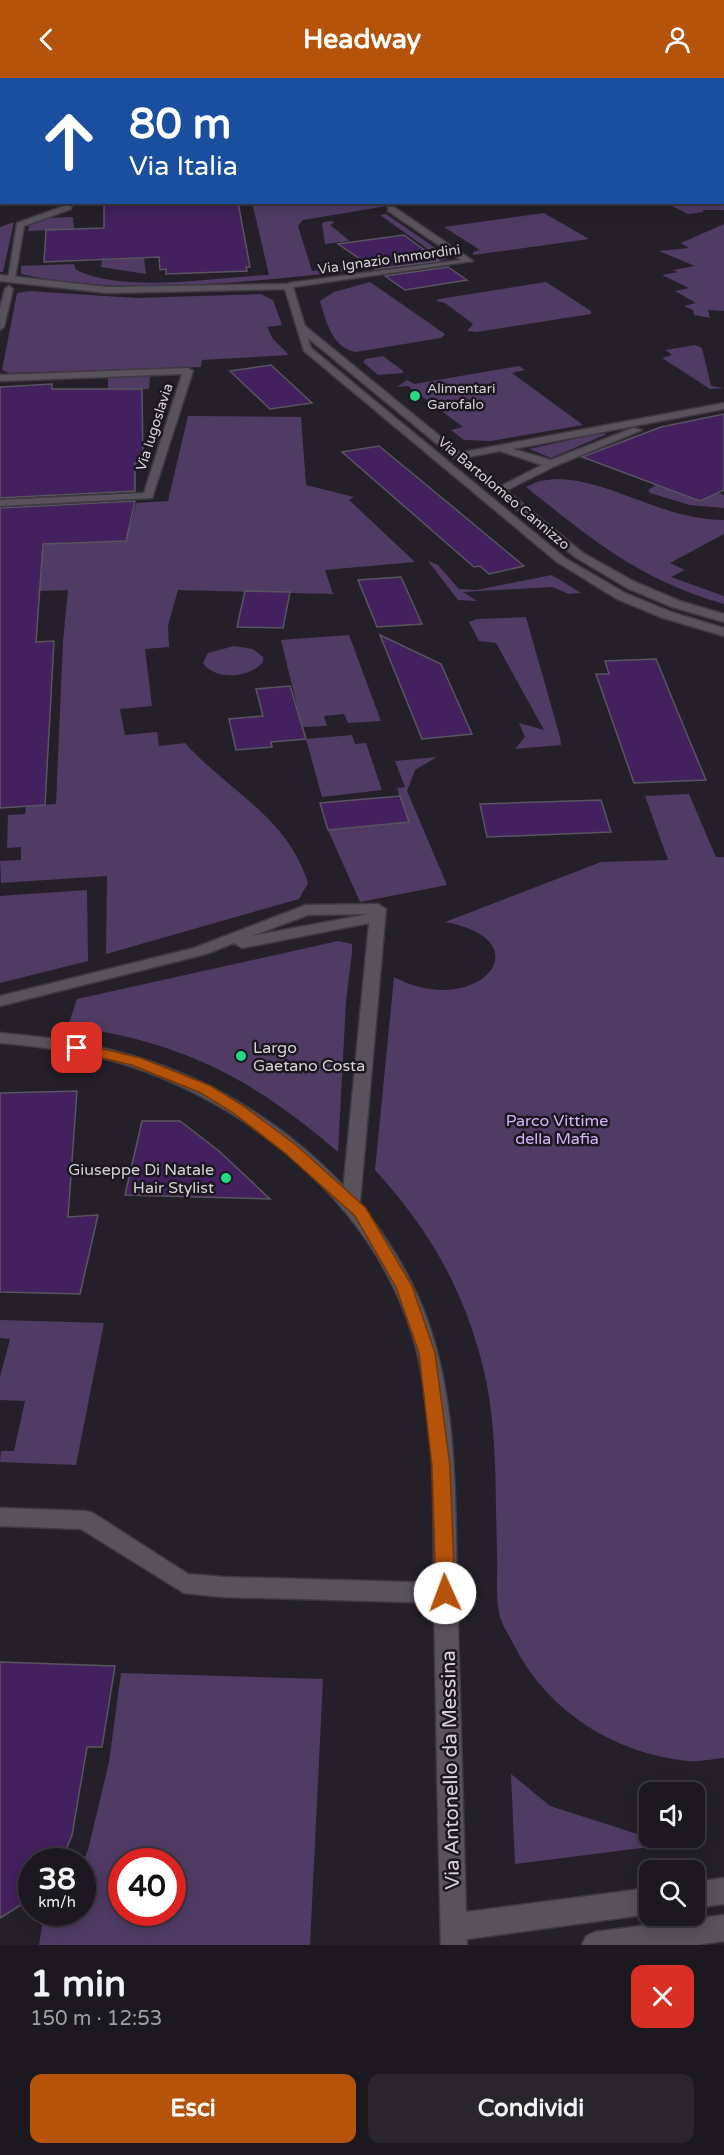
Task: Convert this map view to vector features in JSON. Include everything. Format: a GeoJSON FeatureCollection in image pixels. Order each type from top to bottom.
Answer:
{"type":"FeatureCollection","features":[{"type":"Feature","properties":{"kind":"street"},"geometry":{"type":"LineString","coordinates":[[68,204],[68,207],[20,225],[5,279],[107,290],[219,288]]}},
{"type":"Feature","properties":{"kind":"street","name":"Via Ignazio Immordini"},"geometry":{"type":"LineString","coordinates":[[219,288],[289,286],[469,261],[391,209]]}},
{"type":"Feature","properties":{"kind":"street"},"geometry":{"type":"LineString","coordinates":[[9,288],[25,285],[25,280]]}},
{"type":"Feature","properties":{"kind":"street","name":"Via Bartolomeo Cannizzo"},"geometry":{"type":"LineString","coordinates":[[289,286],[307,349],[561,560],[621,596],[667,615],[724,632]]}},
{"type":"Feature","properties":{"kind":"street"},"geometry":{"type":"LineString","coordinates":[[9,288],[107,294],[219,288]]}},
{"type":"Feature","properties":{"kind":"street"},"geometry":{"type":"LineString","coordinates":[[0,327],[9,288]]}},
{"type":"Feature","properties":{"kind":"street","name":"Via Bartolomeo Cannizzo"},"geometry":{"type":"LineString","coordinates":[[302,327],[579,555],[614,576],[676,604],[724,618]]}},
{"type":"Feature","properties":{"kind":"street","name":"Via Iugoslavia"},"geometry":{"type":"LineString","coordinates":[[0,378],[188,371],[148,496],[0,503]]}},
{"type":"Feature","properties":{"kind":"street"},"geometry":{"type":"LineString","coordinates":[[458,456],[724,406]]}},
{"type":"Feature","properties":{"kind":"street"},"geometry":{"type":"LineString","coordinates":[[501,490],[551,464],[664,417]]}},
{"type":"Feature","properties":{"kind":"street"},"geometry":{"type":"LineString","coordinates":[[501,448],[551,464]]}},
{"type":"Feature","properties":{"kind":"street"},"geometry":{"type":"LineString","coordinates":[[0,1000],[200,951],[306,910],[378,909],[351,1202]]}},
{"type":"Feature","properties":{"kind":"street","name":"Via Antonello da Messina"},"geometry":{"type":"LineString","coordinates":[[0,1038],[99,1051],[145,1064],[206,1090],[237,1108],[291,1149],[351,1202],[384,1249],[404,1286],[427,1353],[441,1466],[454,1936]]}},
{"type":"Feature","properties":{"kind":"street"},"geometry":{"type":"LineString","coordinates":[[0,1517],[85,1520],[184,1583],[223,1587],[445,1593]]}},
{"type":"Feature","properties":{"kind":"street"},"geometry":{"type":"LineString","coordinates":[[705,1894],[724,1891]]}},
{"type":"Feature","properties":{"kind":"street"},"geometry":{"type":"LineString","coordinates":[[454,1936],[639,1903]]}},
{"type":"Feature","properties":{"kind":"street"},"geometry":{"type":"LineString","coordinates":[[595,1945],[724,1928]]}},
{"type":"Feature","properties":{"kind":"green space"},"geometry":{"type":"Polygon","coordinates":[[[252,204],[399,204],[303,220],[298,226],[312,271],[386,263],[432,252],[380,215],[349,219],[386,214],[450,258],[401,267],[228,283],[143,286],[60,281],[21,274],[21,266],[74,264],[76,270],[96,277],[145,283],[269,275],[252,204]]]}},
{"type":"Feature","properties":{"kind":"green space"},"geometry":{"type":"Polygon","coordinates":[[[668,204],[724,204],[724,210],[702,210],[704,212],[688,214],[668,204]]]}},
{"type":"Feature","properties":{"kind":"green space"},"geometry":{"type":"Polygon","coordinates":[[[544,213],[589,239],[473,255],[473,252],[480,250],[444,227],[544,213]]]}},
{"type":"Feature","properties":{"kind":"green space"},"geometry":{"type":"Polygon","coordinates":[[[73,217],[74,229],[28,231],[30,223],[46,218],[73,217]]]}},
{"type":"Feature","properties":{"kind":"green space"},"geometry":{"type":"Polygon","coordinates":[[[14,222],[3,272],[0,272],[0,227],[14,222]]]}},
{"type":"Feature","properties":{"kind":"green space"},"geometry":{"type":"Polygon","coordinates":[[[335,222],[330,225],[350,241],[325,244],[322,223],[335,222]]]}},
{"type":"Feature","properties":{"kind":"green space"},"geometry":{"type":"Polygon","coordinates":[[[724,224],[724,311],[708,310],[710,318],[694,315],[693,310],[684,306],[696,303],[675,291],[689,288],[662,275],[678,272],[673,270],[695,266],[659,251],[689,248],[681,243],[724,224]]]}},
{"type":"Feature","properties":{"kind":"green space"},"geometry":{"type":"Polygon","coordinates":[[[144,258],[146,274],[101,267],[102,260],[144,258]]]}},
{"type":"Feature","properties":{"kind":"green space"},"geometry":{"type":"Polygon","coordinates":[[[370,282],[445,334],[441,338],[356,352],[341,345],[331,332],[320,301],[334,292],[370,282]]]}},
{"type":"Feature","properties":{"kind":"green space"},"geometry":{"type":"Polygon","coordinates":[[[546,282],[591,311],[591,314],[477,332],[467,331],[473,324],[445,303],[436,301],[439,299],[546,282]]]}},
{"type":"Feature","properties":{"kind":"green space"},"geometry":{"type":"Polygon","coordinates":[[[29,291],[136,298],[261,294],[273,300],[282,325],[267,327],[273,339],[289,355],[202,360],[201,367],[9,373],[2,370],[17,293],[29,291]]]}},
{"type":"Feature","properties":{"kind":"green space"},"geometry":{"type":"Polygon","coordinates":[[[695,345],[702,348],[711,386],[724,388],[710,389],[662,358],[672,355],[666,350],[695,345]]]}},
{"type":"Feature","properties":{"kind":"green space"},"geometry":{"type":"Polygon","coordinates":[[[383,356],[404,373],[378,375],[363,362],[366,359],[383,356]]]}},
{"type":"Feature","properties":{"kind":"green space"},"geometry":{"type":"Polygon","coordinates":[[[519,366],[525,370],[512,373],[583,425],[491,441],[464,440],[451,430],[463,427],[408,386],[397,387],[407,380],[414,384],[519,366]]]}},
{"type":"Feature","properties":{"kind":"green space"},"geometry":{"type":"Polygon","coordinates":[[[150,376],[149,389],[108,390],[108,378],[150,376]]]}},
{"type":"Feature","properties":{"kind":"green space"},"geometry":{"type":"Polygon","coordinates":[[[188,416],[301,417],[306,485],[354,497],[349,500],[415,562],[325,570],[333,594],[178,590],[168,625],[169,647],[145,649],[152,706],[120,709],[125,735],[157,732],[159,746],[185,743],[271,822],[286,840],[308,883],[299,899],[106,954],[107,876],[1,883],[0,861],[21,860],[21,847],[7,848],[8,815],[25,814],[26,806],[56,804],[63,641],[68,590],[39,591],[43,544],[126,541],[136,503],[168,501],[188,416]]]}},
{"type":"Feature","properties":{"kind":"green space"},"geometry":{"type":"Polygon","coordinates":[[[601,433],[607,434],[551,458],[529,449],[601,433]]]}},
{"type":"Feature","properties":{"kind":"green space"},"geometry":{"type":"Polygon","coordinates":[[[556,479],[598,486],[680,514],[724,520],[724,534],[670,563],[685,570],[671,577],[724,596],[724,604],[666,583],[641,570],[596,541],[526,487],[539,481],[556,479]]]}},
{"type":"Feature","properties":{"kind":"green space"},"geometry":{"type":"Polygon","coordinates":[[[656,485],[700,501],[718,493],[724,495],[724,508],[690,505],[650,493],[648,490],[656,485]]]}},
{"type":"Feature","properties":{"kind":"green space"},"geometry":{"type":"Polygon","coordinates":[[[428,561],[438,565],[459,589],[476,590],[552,575],[581,593],[569,594],[552,587],[463,592],[477,601],[458,600],[428,561]]]}},
{"type":"Feature","properties":{"kind":"green space"},"geometry":{"type":"Polygon","coordinates":[[[526,617],[561,745],[515,749],[525,737],[519,723],[544,730],[496,643],[479,641],[469,622],[477,619],[526,617]]]}},
{"type":"Feature","properties":{"kind":"green space"},"geometry":{"type":"Polygon","coordinates":[[[349,635],[381,721],[348,723],[344,714],[324,716],[327,726],[302,727],[281,640],[349,635]]]}},
{"type":"Feature","properties":{"kind":"green space"},"geometry":{"type":"Polygon","coordinates":[[[234,646],[253,649],[263,657],[263,662],[250,671],[233,675],[216,673],[203,663],[208,653],[234,646]]]}},
{"type":"Feature","properties":{"kind":"green space"},"geometry":{"type":"Polygon","coordinates":[[[352,735],[355,744],[366,743],[382,790],[322,797],[306,739],[352,735]]]}},
{"type":"Feature","properties":{"kind":"green space"},"geometry":{"type":"Polygon","coordinates":[[[437,757],[415,770],[407,791],[447,885],[360,902],[328,830],[408,822],[397,788],[405,787],[395,761],[437,757]]]}},
{"type":"Feature","properties":{"kind":"green space","name":"Parco Vittime della Mafia"},"geometry":{"type":"Polygon","coordinates":[[[689,794],[716,857],[724,857],[724,1758],[692,1761],[661,1757],[636,1750],[611,1739],[566,1711],[530,1672],[507,1633],[500,1617],[498,1602],[493,1433],[482,1363],[464,1309],[441,1259],[411,1214],[375,1170],[394,977],[424,988],[451,990],[473,984],[488,973],[495,959],[492,945],[475,932],[445,922],[601,862],[668,860],[645,796],[689,794]]]}},
{"type":"Feature","properties":{"kind":"green space"},"geometry":{"type":"Polygon","coordinates":[[[87,890],[88,961],[0,983],[0,896],[87,890]]]}},
{"type":"Feature","properties":{"kind":"green space"},"geometry":{"type":"Polygon","coordinates":[[[338,941],[352,944],[352,952],[346,1002],[338,1152],[275,1103],[213,1067],[181,1053],[146,1042],[68,1026],[77,999],[338,941]]]}},
{"type":"Feature","properties":{"kind":"green space"},"geometry":{"type":"Polygon","coordinates":[[[0,1320],[104,1323],[76,1465],[0,1462],[1,1451],[14,1451],[25,1401],[0,1400],[0,1377],[10,1339],[0,1338],[0,1320]]]}},
{"type":"Feature","properties":{"kind":"green space"},"geometry":{"type":"Polygon","coordinates":[[[121,1673],[323,1679],[310,1945],[39,1945],[42,1926],[96,1926],[96,1848],[88,1848],[109,1762],[121,1673]]]}},
{"type":"Feature","properties":{"kind":"green space"},"geometry":{"type":"Polygon","coordinates":[[[511,1774],[550,1806],[639,1834],[639,1848],[642,1848],[515,1864],[511,1774]]]}},
{"type":"Feature","properties":{"kind":"building"},"geometry":{"type":"Polygon","coordinates":[[[104,204],[238,204],[250,267],[246,267],[247,271],[166,274],[166,269],[160,270],[159,257],[44,262],[46,230],[104,228],[104,204]]]}},
{"type":"Feature","properties":{"kind":"building"},"geometry":{"type":"Polygon","coordinates":[[[404,235],[439,261],[375,269],[338,244],[404,235]]]}},
{"type":"Feature","properties":{"kind":"building"},"geometry":{"type":"Polygon","coordinates":[[[448,267],[467,280],[405,290],[385,276],[448,267]]]}},
{"type":"Feature","properties":{"kind":"building"},"geometry":{"type":"Polygon","coordinates":[[[271,365],[312,403],[270,409],[230,371],[271,365]]]}},
{"type":"Feature","properties":{"kind":"building"},"geometry":{"type":"Polygon","coordinates":[[[52,384],[52,389],[142,389],[143,463],[135,463],[135,491],[0,498],[0,387],[52,384]]]}},
{"type":"Feature","properties":{"kind":"building"},"geometry":{"type":"Polygon","coordinates":[[[724,414],[724,490],[700,501],[582,457],[661,427],[724,414]]]}},
{"type":"Feature","properties":{"kind":"building"},"geometry":{"type":"Polygon","coordinates":[[[379,446],[524,566],[489,574],[480,566],[474,567],[342,452],[379,446]]]}},
{"type":"Feature","properties":{"kind":"building"},"geometry":{"type":"Polygon","coordinates":[[[135,501],[126,541],[43,544],[36,642],[54,641],[45,805],[0,808],[0,508],[135,501]]]}},
{"type":"Feature","properties":{"kind":"building"},"geometry":{"type":"Polygon","coordinates":[[[401,577],[422,624],[377,627],[358,580],[401,577]]]}},
{"type":"Feature","properties":{"kind":"building"},"geometry":{"type":"Polygon","coordinates":[[[245,591],[290,592],[283,628],[237,627],[245,591]]]}},
{"type":"Feature","properties":{"kind":"building"},"geometry":{"type":"Polygon","coordinates":[[[380,635],[441,664],[472,734],[422,739],[380,635]]]}},
{"type":"Feature","properties":{"kind":"building"},"geometry":{"type":"Polygon","coordinates":[[[656,659],[706,780],[634,783],[596,674],[609,674],[605,661],[656,659]]]}},
{"type":"Feature","properties":{"kind":"building"},"geometry":{"type":"Polygon","coordinates":[[[290,686],[306,739],[271,742],[272,747],[236,750],[229,719],[263,716],[256,689],[290,686]]]}},
{"type":"Feature","properties":{"kind":"building"},"geometry":{"type":"Polygon","coordinates":[[[400,796],[409,822],[328,830],[320,803],[400,796]]]}},
{"type":"Feature","properties":{"kind":"building"},"geometry":{"type":"Polygon","coordinates":[[[601,800],[611,832],[487,837],[480,804],[601,800]]]}},
{"type":"Feature","properties":{"kind":"building"},"geometry":{"type":"Polygon","coordinates":[[[77,1091],[68,1217],[98,1215],[80,1294],[0,1292],[0,1093],[77,1091]]]}},
{"type":"Feature","properties":{"kind":"building"},"geometry":{"type":"Polygon","coordinates":[[[142,1121],[180,1121],[219,1151],[270,1199],[125,1195],[142,1121]]]}},
{"type":"Feature","properties":{"kind":"building"},"geometry":{"type":"Polygon","coordinates":[[[0,1662],[115,1666],[102,1747],[87,1747],[72,1835],[67,1848],[18,1848],[18,1907],[0,1918],[0,1662]]]}},
{"type":"Feature","properties":{"kind":"place","name":"Alimentari Garofalo"},"geometry":{"type":"Point","coordinates":[415,396]}},
{"type":"Feature","properties":{"kind":"place","name":"Largo Gaetano Costa"},"geometry":{"type":"Point","coordinates":[241,1056]}},
{"type":"Feature","properties":{"kind":"place","name":"Giuseppe Di Natale Hair Stylist"},"geometry":{"type":"Point","coordinates":[226,1178]}},
{"type":"Feature","properties":{"kind":"route"},"geometry":{"type":"LineString","coordinates":[[77,1048],[99,1051],[136,1061],[206,1090],[237,1108],[291,1149],[360,1212],[404,1286],[427,1353],[441,1466],[445,1593]]}}]}
